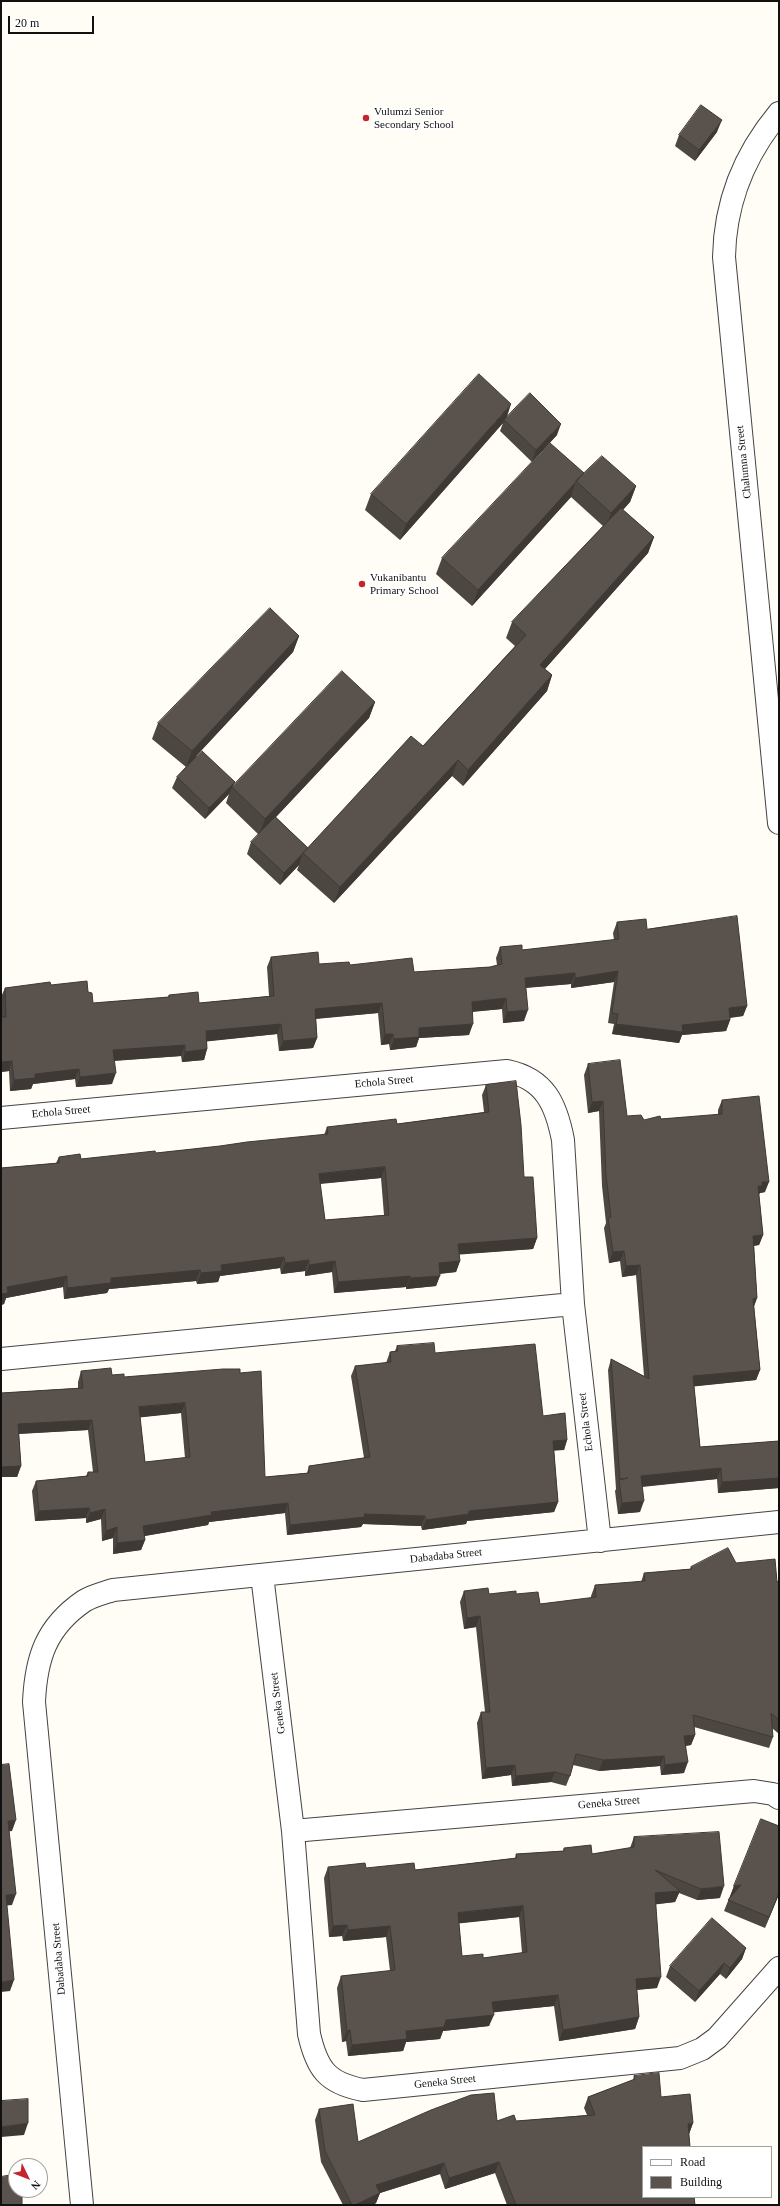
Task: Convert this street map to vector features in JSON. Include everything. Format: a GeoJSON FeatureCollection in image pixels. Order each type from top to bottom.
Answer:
{"type":"FeatureCollection","features":[{"type":"Feature","properties":{"kind":"street","name":"Chalumna Street"},"geometry":{"type":"LineString","coordinates":[[779,113],[765,130],[741,174],[725,229],[724,257],[779,823]]}},
{"type":"Feature","properties":{"kind":"street","name":"Echola Street"},"geometry":{"type":"LineString","coordinates":[[1,1118],[507,1071],[520,1074],[534,1081],[545,1092],[553,1105],[559,1121],[563,1140],[573,1304],[600,1540]]}},
{"type":"Feature","properties":{"kind":"street"},"geometry":{"type":"LineString","coordinates":[[1,1359],[573,1304]]}},
{"type":"Feature","properties":{"kind":"street","name":"Dabadaba Street"},"geometry":{"type":"LineString","coordinates":[[82,2205],[35,1712],[35,1689],[38,1670],[50,1633],[64,1618],[85,1600],[113,1590],[779,1522]]}},
{"type":"Feature","properties":{"kind":"street","name":"Geneka Street"},"geometry":{"type":"LineString","coordinates":[[262,1575],[293,1831],[308,2034],[313,2054],[320,2068],[332,2080],[344,2086],[363,2090],[680,2058],[702,2049],[717,2038],[779,1968]]}},
{"type":"Feature","properties":{"kind":"street","name":"Geneka Street"},"geometry":{"type":"LineString","coordinates":[[293,1831],[754,1791],[772,1794],[779,1798]]}},
{"type":"Feature","properties":{"kind":"building"},"geometry":{"type":"Polygon","coordinates":[[[701,105],[722,120],[699,150],[679,135],[701,105]]]}},
{"type":"Feature","properties":{"kind":"building"},"geometry":{"type":"Polygon","coordinates":[[[479,374],[511,404],[406,524],[371,494],[479,374]]]}},
{"type":"Feature","properties":{"kind":"building"},"geometry":{"type":"Polygon","coordinates":[[[530,393],[561,424],[536,450],[504,420],[530,393]]]}},
{"type":"Feature","properties":{"kind":"building"},"geometry":{"type":"Polygon","coordinates":[[[550,443],[584,473],[478,590],[442,558],[550,443]]]}},
{"type":"Feature","properties":{"kind":"building"},"geometry":{"type":"Polygon","coordinates":[[[602,456],[636,486],[611,513],[576,481],[602,456]]]}},
{"type":"Feature","properties":{"kind":"building"},"geometry":{"type":"Polygon","coordinates":[[[621,508],[654,537],[540,665],[552,675],[468,770],[458,760],[340,887],[303,853],[411,736],[423,746],[526,635],[512,622],[621,508]]]}},
{"type":"Feature","properties":{"kind":"building"},"geometry":{"type":"Polygon","coordinates":[[[270,608],[299,636],[192,751],[158,723],[270,608]]]}},
{"type":"Feature","properties":{"kind":"building"},"geometry":{"type":"Polygon","coordinates":[[[342,671],[375,702],[265,819],[232,787],[342,671]]]}},
{"type":"Feature","properties":{"kind":"building"},"geometry":{"type":"Polygon","coordinates":[[[202,751],[235,782],[209,808],[177,777],[202,751]]]}},
{"type":"Feature","properties":{"kind":"building"},"geometry":{"type":"Polygon","coordinates":[[[275,817],[308,848],[284,873],[251,842],[275,817]]]}},
{"type":"Feature","properties":{"kind":"building"},"geometry":{"type":"Polygon","coordinates":[[[737,916],[747,1006],[729,1008],[730,1020],[682,1025],[683,1032],[616,1024],[618,1014],[612,1013],[618,971],[575,978],[575,973],[525,978],[528,1010],[507,1012],[506,998],[472,1002],[473,1024],[419,1028],[419,1037],[394,1039],[393,1034],[385,1034],[382,1003],[315,1009],[317,1038],[283,1041],[281,1024],[206,1031],[207,1049],[185,1052],[185,1045],[113,1050],[116,1073],[80,1077],[79,1069],[35,1074],[35,1078],[14,1080],[12,1061],[1,1062],[1,1017],[6,1017],[5,988],[50,982],[51,985],[87,981],[88,992],[92,993],[93,1003],[169,997],[169,995],[198,992],[199,1003],[274,996],[271,957],[318,952],[319,964],[349,962],[350,965],[412,958],[414,972],[490,967],[502,964],[500,947],[522,945],[522,950],[619,939],[617,922],[646,919],[647,929],[737,916]]]}},
{"type":"Feature","properties":{"kind":"building"},"geometry":{"type":"Polygon","coordinates":[[[620,1060],[627,1116],[641,1115],[644,1120],[660,1116],[661,1119],[722,1114],[722,1100],[759,1096],[769,1182],[762,1182],[762,1186],[758,1186],[763,1235],[753,1236],[757,1298],[753,1299],[760,1370],[693,1376],[700,1447],[779,1441],[779,1478],[722,1482],[721,1468],[641,1476],[644,1501],[622,1503],[619,1480],[628,1478],[620,1479],[611,1359],[649,1379],[640,1265],[626,1266],[624,1251],[613,1252],[608,1218],[611,1217],[606,1175],[603,1101],[592,1102],[588,1064],[620,1060]]]}},
{"type":"Feature","properties":{"kind":"building"},"geometry":{"type":"Polygon","coordinates":[[[516,1081],[521,1125],[524,1177],[533,1177],[537,1238],[458,1244],[460,1261],[439,1263],[440,1276],[410,1278],[410,1276],[338,1282],[335,1261],[309,1265],[309,1260],[285,1263],[284,1257],[221,1265],[222,1271],[201,1273],[200,1270],[111,1278],[111,1283],[67,1288],[67,1276],[7,1287],[8,1293],[1,1294],[1,1168],[59,1163],[59,1157],[80,1154],[81,1159],[155,1151],[156,1153],[328,1134],[327,1127],[396,1119],[397,1124],[489,1112],[486,1085],[516,1081]],[[385,1167],[319,1174],[325,1220],[389,1215],[385,1167]]]}},
{"type":"Feature","properties":{"kind":"building"},"geometry":{"type":"Polygon","coordinates":[[[434,1343],[435,1353],[535,1344],[543,1416],[565,1413],[567,1440],[553,1441],[558,1502],[469,1511],[469,1514],[426,1520],[425,1516],[364,1514],[365,1517],[290,1525],[288,1503],[211,1512],[212,1515],[143,1526],[145,1540],[117,1543],[117,1527],[106,1531],[105,1509],[90,1513],[89,1508],[39,1511],[36,1481],[88,1476],[88,1472],[98,1472],[92,1420],[18,1424],[21,1466],[1,1467],[1,1393],[83,1388],[81,1371],[111,1368],[112,1375],[124,1374],[124,1377],[223,1369],[240,1369],[240,1373],[261,1371],[265,1477],[309,1473],[309,1466],[370,1457],[355,1366],[391,1362],[390,1352],[398,1351],[397,1346],[434,1343]],[[185,1403],[139,1407],[145,1462],[190,1457],[185,1403]]]}},
{"type":"Feature","properties":{"kind":"building"},"geometry":{"type":"Polygon","coordinates":[[[728,1548],[736,1563],[775,1559],[777,1582],[779,1581],[779,1720],[771,1713],[773,1737],[693,1715],[695,1735],[684,1736],[688,1762],[665,1765],[664,1756],[603,1760],[576,1754],[570,1776],[555,1772],[516,1776],[515,1765],[486,1768],[481,1712],[490,1712],[480,1616],[467,1618],[464,1591],[488,1588],[489,1594],[516,1591],[516,1594],[538,1592],[540,1604],[596,1597],[595,1585],[645,1581],[644,1573],[692,1569],[691,1567],[728,1548]]]}},
{"type":"Feature","properties":{"kind":"building"},"geometry":{"type":"Polygon","coordinates":[[[9,1764],[16,1820],[8,1821],[16,1894],[6,1895],[14,1980],[1,1982],[1,1765],[9,1764]]]}},
{"type":"Feature","properties":{"kind":"building"},"geometry":{"type":"Polygon","coordinates":[[[761,1819],[779,1826],[779,1893],[769,1917],[728,1900],[741,1885],[734,1886],[761,1819]]]}},
{"type":"Feature","properties":{"kind":"building"},"geometry":{"type":"Polygon","coordinates":[[[719,1832],[724,1886],[701,1889],[655,1870],[680,1891],[655,1893],[661,1977],[636,1979],[639,2017],[563,2030],[558,1995],[492,2002],[494,2015],[446,2020],[444,2027],[406,2031],[407,2039],[352,2045],[350,2030],[347,2031],[341,1976],[395,1970],[390,1926],[348,1930],[347,1925],[333,1926],[328,1867],[365,1863],[366,1868],[414,1863],[415,1870],[517,1858],[516,1854],[564,1851],[564,1848],[591,1845],[592,1854],[634,1847],[634,1837],[719,1832]],[[523,1906],[458,1913],[462,1956],[483,1954],[483,1958],[527,1952],[523,1906]]]}},
{"type":"Feature","properties":{"kind":"building"},"geometry":{"type":"Polygon","coordinates":[[[712,1918],[746,1948],[730,1968],[724,1963],[699,1991],[670,1966],[712,1918]]]}},
{"type":"Feature","properties":{"kind":"building"},"geometry":{"type":"Polygon","coordinates":[[[659,2073],[661,2097],[690,2094],[693,2123],[688,2124],[690,2146],[642,2146],[642,2198],[694,2198],[695,2205],[516,2205],[499,2162],[449,2178],[444,2163],[376,2185],[380,2193],[352,2205],[325,2151],[319,2109],[353,2104],[358,2142],[431,2110],[471,2095],[494,2093],[497,2121],[514,2115],[516,2121],[595,2115],[588,2097],[635,2079],[634,2076],[659,2073]]]}},
{"type":"Feature","properties":{"kind":"building"},"geometry":{"type":"Polygon","coordinates":[[[28,2099],[28,2123],[1,2127],[1,2101],[28,2099]]]}},
{"type":"Feature","properties":{"kind":"building"},"geometry":{"type":"Polygon","coordinates":[[[8,2176],[8,2198],[22,2198],[22,2205],[1,2205],[1,2177],[8,2176]]]}},
{"type":"Feature","properties":{"kind":"place","name":"Vulumzi Senior Secondary School"},"geometry":{"type":"Point","coordinates":[366,118]}},
{"type":"Feature","properties":{"kind":"place","name":"Vukanibantu Primary School"},"geometry":{"type":"Point","coordinates":[362,584]}}]}
